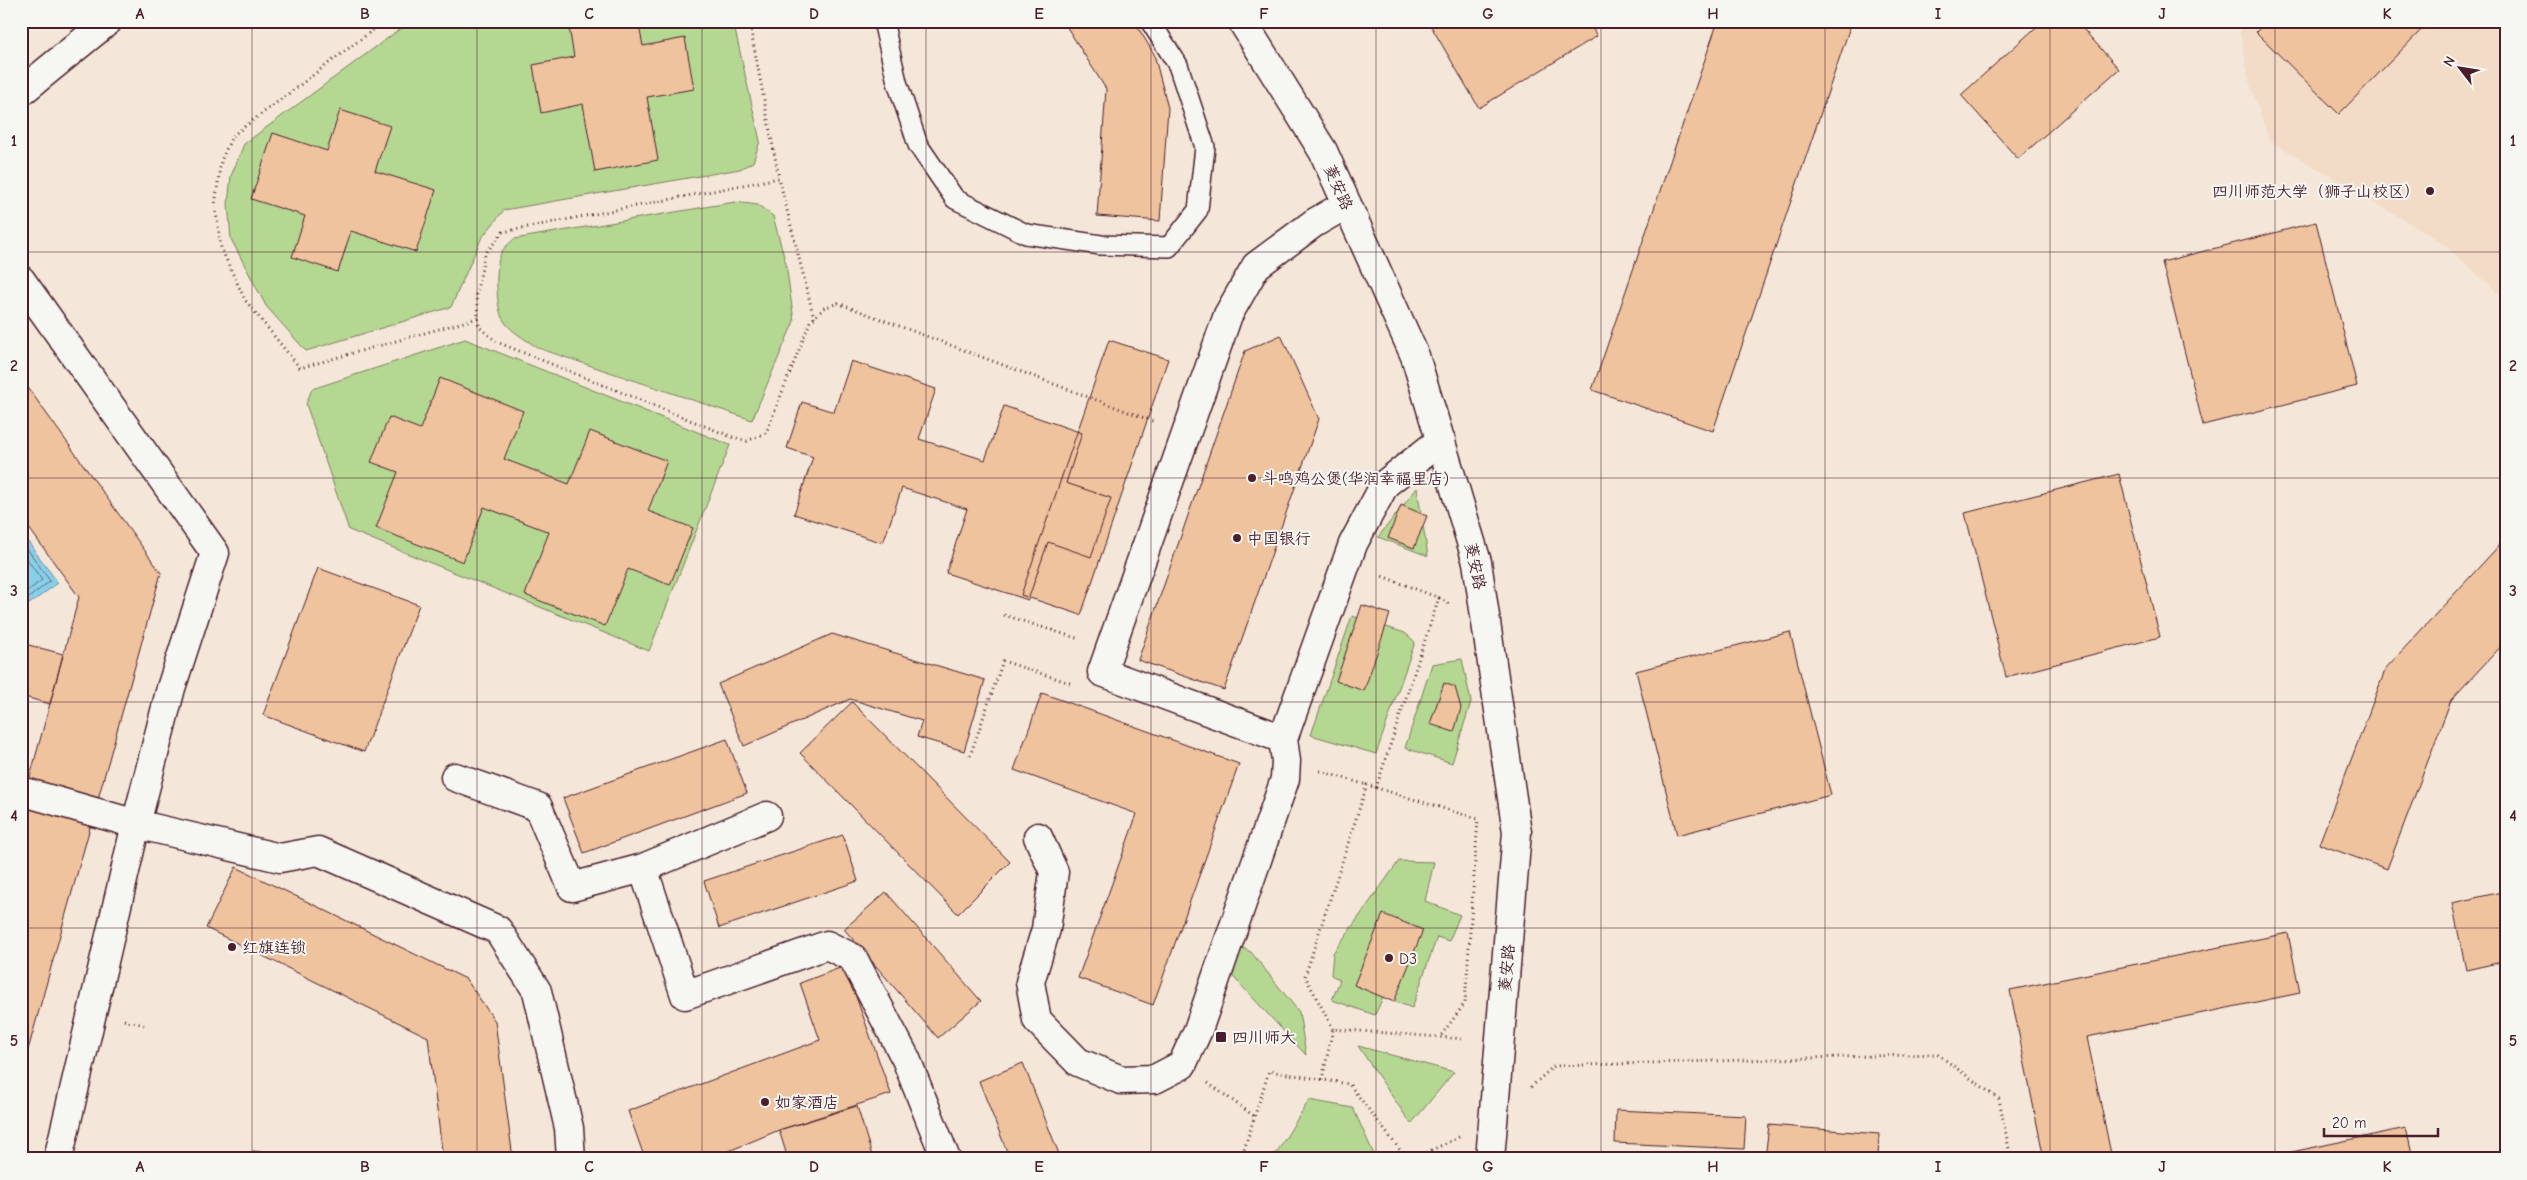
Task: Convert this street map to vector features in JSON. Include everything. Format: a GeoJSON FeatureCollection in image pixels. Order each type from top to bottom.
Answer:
{"type":"FeatureCollection","features":[{"type":"Feature","properties":{"kind":"street"},"geometry":{"type":"LineString","coordinates":[[21,92],[108,21]]}},
{"type":"Feature","properties":{"kind":"street","name":"菱安路"},"geometry":{"type":"LineString","coordinates":[[1242,21],[1323,151],[1415,356],[1477,562],[1517,832],[1490,1159]]}},
{"type":"Feature","properties":{"kind":"street"},"geometry":{"type":"LineString","coordinates":[[1285,750],[1102,672],[1228,314],[1256,266],[1314,223],[1347,204]]}},
{"type":"Feature","properties":{"kind":"street"},"geometry":{"type":"LineString","coordinates":[[21,280],[215,553],[171,688],[136,824],[58,1159]]}},
{"type":"Feature","properties":{"kind":"street"},"geometry":{"type":"LineString","coordinates":[[1038,838],[1054,872],[1046,928],[1030,982],[1037,1020],[1078,1062],[1121,1080],[1155,1078],[1182,1066],[1198,1030],[1285,779],[1285,750],[1353,544],[1385,484],[1441,440]]}},
{"type":"Feature","properties":{"kind":"street"},"geometry":{"type":"LineString","coordinates":[[454,778],[538,807],[572,887],[643,868],[768,816]]}},
{"type":"Feature","properties":{"kind":"street"},"geometry":{"type":"LineString","coordinates":[[21,791],[136,824],[280,858],[318,851],[498,930],[537,991],[569,1128],[571,1159]]}},
{"type":"Feature","properties":{"kind":"street"},"geometry":{"type":"LineString","coordinates":[[643,868],[685,996],[827,945],[853,958],[906,1059],[946,1159]]}},
{"type":"Feature","properties":{"kind":"lane"},"geometry":{"type":"LineString","coordinates":[[883,21],[897,82],[918,145],[956,198],[1026,234],[1101,245],[1169,246],[1198,210],[1205,147],[1178,65],[1150,21]]}},
{"type":"Feature","properties":{"kind":"path"},"geometry":{"type":"LineString","coordinates":[[385,21],[232,136],[221,161],[214,205],[221,248],[245,300],[300,368],[478,318]]}},
{"type":"Feature","properties":{"kind":"path"},"geometry":{"type":"LineString","coordinates":[[750,21],[779,178],[814,318]]}},
{"type":"Feature","properties":{"kind":"path"},"geometry":{"type":"LineString","coordinates":[[779,178],[503,232],[485,254],[476,295],[479,327],[497,342],[732,437],[747,441],[766,433],[810,322],[824,308],[838,303],[1088,398],[1186,433]]}},
{"type":"Feature","properties":{"kind":"path"},"geometry":{"type":"LineString","coordinates":[[1346,564],[1439,598],[1376,788]]}},
{"type":"Feature","properties":{"kind":"path"},"geometry":{"type":"LineString","coordinates":[[1004,615],[1080,639]]}},
{"type":"Feature","properties":{"kind":"path"},"geometry":{"type":"LineString","coordinates":[[970,756],[1003,661],[1074,684],[1081,666],[1102,672]]}},
{"type":"Feature","properties":{"kind":"path"},"geometry":{"type":"LineString","coordinates":[[1285,750],[1366,785],[1478,819],[1465,1003],[1440,1037]]}},
{"type":"Feature","properties":{"kind":"path"},"geometry":{"type":"LineString","coordinates":[[1322,1080],[1333,1029],[1305,976],[1366,785]]}},
{"type":"Feature","properties":{"kind":"path"},"geometry":{"type":"LineString","coordinates":[[1333,1029],[1500,1042]]}},
{"type":"Feature","properties":{"kind":"path"},"geometry":{"type":"LineString","coordinates":[[1413,1159],[1493,1120],[1554,1066],[1937,1054],[1999,1099],[2011,1159]]}},
{"type":"Feature","properties":{"kind":"path"},"geometry":{"type":"LineString","coordinates":[[1182,1066],[1254,1116]]}},
{"type":"Feature","properties":{"kind":"path"},"geometry":{"type":"LineString","coordinates":[[1241,1159],[1269,1071],[1350,1084],[1407,1159]]}},
{"type":"Feature","properties":{"kind":"shaded area","name":"四川师范大学（狮子山校区）"},"geometry":{"type":"Polygon","coordinates":[[[2238,21],[2506,21],[2506,300],[2441,242],[2269,140],[2249,82],[2238,21]]]}},
{"type":"Feature","properties":{"kind":"green space"},"geometry":{"type":"Polygon","coordinates":[[[411,21],[733,21],[760,141],[753,162],[740,169],[504,210],[481,239],[451,307],[306,351],[266,306],[231,239],[228,203],[231,176],[244,144],[411,21]]]}},
{"type":"Feature","properties":{"kind":"green space"},"geometry":{"type":"Polygon","coordinates":[[[735,202],[758,205],[773,216],[786,264],[794,321],[752,420],[538,348],[512,330],[501,315],[497,284],[499,259],[505,247],[514,239],[735,202]]]}},
{"type":"Feature","properties":{"kind":"green space"},"geometry":{"type":"Polygon","coordinates":[[[465,339],[730,445],[649,651],[349,530],[306,404],[312,389],[465,339]]]}},
{"type":"Feature","properties":{"kind":"green space"},"geometry":{"type":"Polygon","coordinates":[[[1417,488],[1428,556],[1378,537],[1417,488]]]}},
{"type":"Feature","properties":{"kind":"green space"},"geometry":{"type":"Polygon","coordinates":[[[1352,616],[1405,633],[1415,642],[1376,754],[1311,735],[1352,616]]]}},
{"type":"Feature","properties":{"kind":"green space"},"geometry":{"type":"Polygon","coordinates":[[[1462,659],[1471,702],[1452,763],[1405,748],[1432,664],[1462,659]]]}},
{"type":"Feature","properties":{"kind":"green space"},"geometry":{"type":"Polygon","coordinates":[[[1399,861],[1434,862],[1425,901],[1460,915],[1449,941],[1437,937],[1412,1008],[1383,997],[1375,1015],[1332,1000],[1340,980],[1331,975],[1333,953],[1399,861]]]}},
{"type":"Feature","properties":{"kind":"green space"},"geometry":{"type":"Polygon","coordinates":[[[1234,944],[1251,952],[1299,1012],[1306,1055],[1225,968],[1234,944]]]}},
{"type":"Feature","properties":{"kind":"green space"},"geometry":{"type":"Polygon","coordinates":[[[1358,1046],[1454,1072],[1411,1124],[1358,1046]]]}},
{"type":"Feature","properties":{"kind":"green space"},"geometry":{"type":"Polygon","coordinates":[[[1309,1100],[1353,1108],[1376,1159],[1264,1159],[1277,1152],[1309,1100]]]}},
{"type":"Feature","properties":{"kind":"water"},"geometry":{"type":"Polygon","coordinates":[[[21,532],[58,583],[21,610],[21,532]]]}},
{"type":"Feature","properties":{"kind":"building"},"geometry":{"type":"Polygon","coordinates":[[[568,21],[638,21],[643,46],[685,38],[694,89],[647,97],[658,160],[595,172],[583,104],[541,113],[533,65],[574,57],[568,21]]]}},
{"type":"Feature","properties":{"kind":"building"},"geometry":{"type":"Polygon","coordinates":[[[1063,21],[1134,21],[1154,54],[1168,108],[1160,221],[1097,216],[1106,89],[1063,21]]]}},
{"type":"Feature","properties":{"kind":"building"},"geometry":{"type":"Polygon","coordinates":[[[1428,21],[1588,21],[1597,36],[1479,108],[1428,21]]]}},
{"type":"Feature","properties":{"kind":"building"},"geometry":{"type":"Polygon","coordinates":[[[1718,21],[1852,21],[1713,431],[1592,390],[1718,21]]]}},
{"type":"Feature","properties":{"kind":"building"},"geometry":{"type":"Polygon","coordinates":[[[2043,21],[2076,21],[2119,69],[2018,159],[1961,95],[2043,21]]]}},
{"type":"Feature","properties":{"kind":"building"},"geometry":{"type":"Polygon","coordinates":[[[2267,21],[2430,21],[2339,114],[2256,32],[2267,21]]]}},
{"type":"Feature","properties":{"kind":"building"},"geometry":{"type":"Polygon","coordinates":[[[340,110],[390,126],[375,171],[436,190],[416,252],[351,231],[338,272],[292,257],[305,216],[251,199],[273,133],[327,151],[340,110]]]}},
{"type":"Feature","properties":{"kind":"building"},"geometry":{"type":"Polygon","coordinates":[[[2316,222],[2357,386],[2203,425],[2162,262],[2316,222]]]}},
{"type":"Feature","properties":{"kind":"building"},"geometry":{"type":"Polygon","coordinates":[[[1281,335],[1319,419],[1224,690],[1138,660],[1245,351],[1281,335]]]}},
{"type":"Feature","properties":{"kind":"building"},"geometry":{"type":"Polygon","coordinates":[[[1109,340],[1168,359],[1081,615],[1021,595],[1109,340]]]}},
{"type":"Feature","properties":{"kind":"building"},"geometry":{"type":"Polygon","coordinates":[[[851,361],[936,389],[919,439],[985,460],[1004,406],[1082,433],[1066,483],[1111,498],[1091,557],[1048,542],[1028,600],[946,573],[967,509],[902,488],[883,543],[794,514],[813,457],[787,448],[802,402],[834,412],[851,361]]]}},
{"type":"Feature","properties":{"kind":"building"},"geometry":{"type":"Polygon","coordinates":[[[21,378],[161,573],[21,1075],[21,810],[79,597],[21,517],[21,378]]]}},
{"type":"Feature","properties":{"kind":"building"},"geometry":{"type":"Polygon","coordinates":[[[440,378],[523,411],[504,459],[569,484],[590,431],[667,461],[648,511],[693,528],[670,585],[628,569],[605,626],[525,595],[549,532],[484,507],[463,562],[376,528],[398,472],[371,462],[389,417],[420,429],[440,378]]]}},
{"type":"Feature","properties":{"kind":"building"},"geometry":{"type":"Polygon","coordinates":[[[2119,474],[2160,637],[2006,677],[1965,513],[2119,474]]]}},
{"type":"Feature","properties":{"kind":"building"},"geometry":{"type":"Polygon","coordinates":[[[1401,505],[1427,516],[1414,548],[1388,538],[1401,505]]]}},
{"type":"Feature","properties":{"kind":"building"},"geometry":{"type":"Polygon","coordinates":[[[2506,538],[2506,641],[2451,700],[2387,869],[2319,844],[2386,668],[2506,538]]]}},
{"type":"Feature","properties":{"kind":"building"},"geometry":{"type":"Polygon","coordinates":[[[318,568],[419,605],[364,752],[263,715],[318,568]]]}},
{"type":"Feature","properties":{"kind":"building"},"geometry":{"type":"Polygon","coordinates":[[[1362,605],[1390,614],[1364,691],[1336,681],[1362,605]]]}},
{"type":"Feature","properties":{"kind":"building"},"geometry":{"type":"Polygon","coordinates":[[[1790,632],[1831,795],[1677,835],[1636,671],[1790,632]]]}},
{"type":"Feature","properties":{"kind":"building"},"geometry":{"type":"Polygon","coordinates":[[[832,634],[985,680],[964,751],[917,737],[922,721],[850,699],[744,746],[718,684],[832,634]]]}},
{"type":"Feature","properties":{"kind":"building"},"geometry":{"type":"Polygon","coordinates":[[[21,643],[63,654],[50,704],[21,696],[21,643]]]}},
{"type":"Feature","properties":{"kind":"building"},"geometry":{"type":"Polygon","coordinates":[[[1444,683],[1455,687],[1461,708],[1454,732],[1430,724],[1444,683]]]}},
{"type":"Feature","properties":{"kind":"building"},"geometry":{"type":"Polygon","coordinates":[[[1042,693],[1239,764],[1153,1005],[1078,978],[1137,814],[1014,770],[1042,693]]]}},
{"type":"Feature","properties":{"kind":"building"},"geometry":{"type":"Polygon","coordinates":[[[852,702],[1010,862],[958,914],[800,753],[852,702]]]}},
{"type":"Feature","properties":{"kind":"building"},"geometry":{"type":"Polygon","coordinates":[[[727,739],[747,793],[584,853],[563,798],[727,739]]]}},
{"type":"Feature","properties":{"kind":"building"},"geometry":{"type":"Polygon","coordinates":[[[843,835],[858,881],[719,928],[704,881],[843,835]]]}},
{"type":"Feature","properties":{"kind":"building"},"geometry":{"type":"Polygon","coordinates":[[[236,867],[466,979],[495,1021],[513,1159],[443,1159],[428,1037],[206,928],[236,867]]]}},
{"type":"Feature","properties":{"kind":"building"},"geometry":{"type":"Polygon","coordinates":[[[2506,891],[2506,961],[2466,970],[2452,903],[2506,891]]]}},
{"type":"Feature","properties":{"kind":"building"},"geometry":{"type":"Polygon","coordinates":[[[886,892],[981,1001],[938,1038],[844,929],[886,892]]]}},
{"type":"Feature","properties":{"kind":"building","name":"D3"},"geometry":{"type":"Polygon","coordinates":[[[1383,914],[1423,930],[1394,1002],[1354,985],[1383,914]]]}},
{"type":"Feature","properties":{"kind":"building"},"geometry":{"type":"Polygon","coordinates":[[[2288,933],[2300,993],[2087,1037],[2112,1159],[2044,1159],[2010,990],[2288,933]]]}},
{"type":"Feature","properties":{"kind":"building"},"geometry":{"type":"Polygon","coordinates":[[[845,966],[891,1094],[779,1130],[710,1159],[645,1159],[628,1111],[820,1040],[800,983],[845,966]]]}},
{"type":"Feature","properties":{"kind":"building"},"geometry":{"type":"Polygon","coordinates":[[[1023,1063],[1061,1159],[1010,1159],[979,1081],[1023,1063]]]}},
{"type":"Feature","properties":{"kind":"building"},"geometry":{"type":"Polygon","coordinates":[[[857,1106],[873,1159],[788,1159],[779,1130],[857,1106]]]}},
{"type":"Feature","properties":{"kind":"building"},"geometry":{"type":"Polygon","coordinates":[[[1616,1110],[1746,1116],[1744,1149],[1615,1143],[1616,1110]]]}},
{"type":"Feature","properties":{"kind":"building"},"geometry":{"type":"Polygon","coordinates":[[[1769,1125],[1879,1134],[1878,1159],[1765,1159],[1769,1125]]]}},
{"type":"Feature","properties":{"kind":"building"},"geometry":{"type":"Polygon","coordinates":[[[2406,1128],[2413,1159],[2258,1159],[2406,1128]]]}},
{"type":"Feature","properties":{"kind":"building"},"geometry":{"type":"Polygon","coordinates":[[[253,1151],[322,1159],[253,1159],[253,1151]]]}},
{"type":"Feature","properties":{"kind":"place","name":"四川师范大学（狮子山校区）"},"geometry":{"type":"Point","coordinates":[2430,191]}},
{"type":"Feature","properties":{"kind":"place","name":"斗鸣鸡公煲(华润幸福里店)"},"geometry":{"type":"Point","coordinates":[1252,478]}},
{"type":"Feature","properties":{"kind":"place","name":"中国银行"},"geometry":{"type":"Point","coordinates":[1237,538]}},
{"type":"Feature","properties":{"kind":"place","name":"红旗连锁"},"geometry":{"type":"Point","coordinates":[232,947]}},
{"type":"Feature","properties":{"kind":"place","name":"D3"},"geometry":{"type":"Point","coordinates":[1389,958]}},
{"type":"Feature","properties":{"kind":"place","name":"四川师大"},"geometry":{"type":"Point","coordinates":[1221,1037]}},
{"type":"Feature","properties":{"kind":"place","name":"如家酒店"},"geometry":{"type":"Point","coordinates":[765,1102]}}]}
